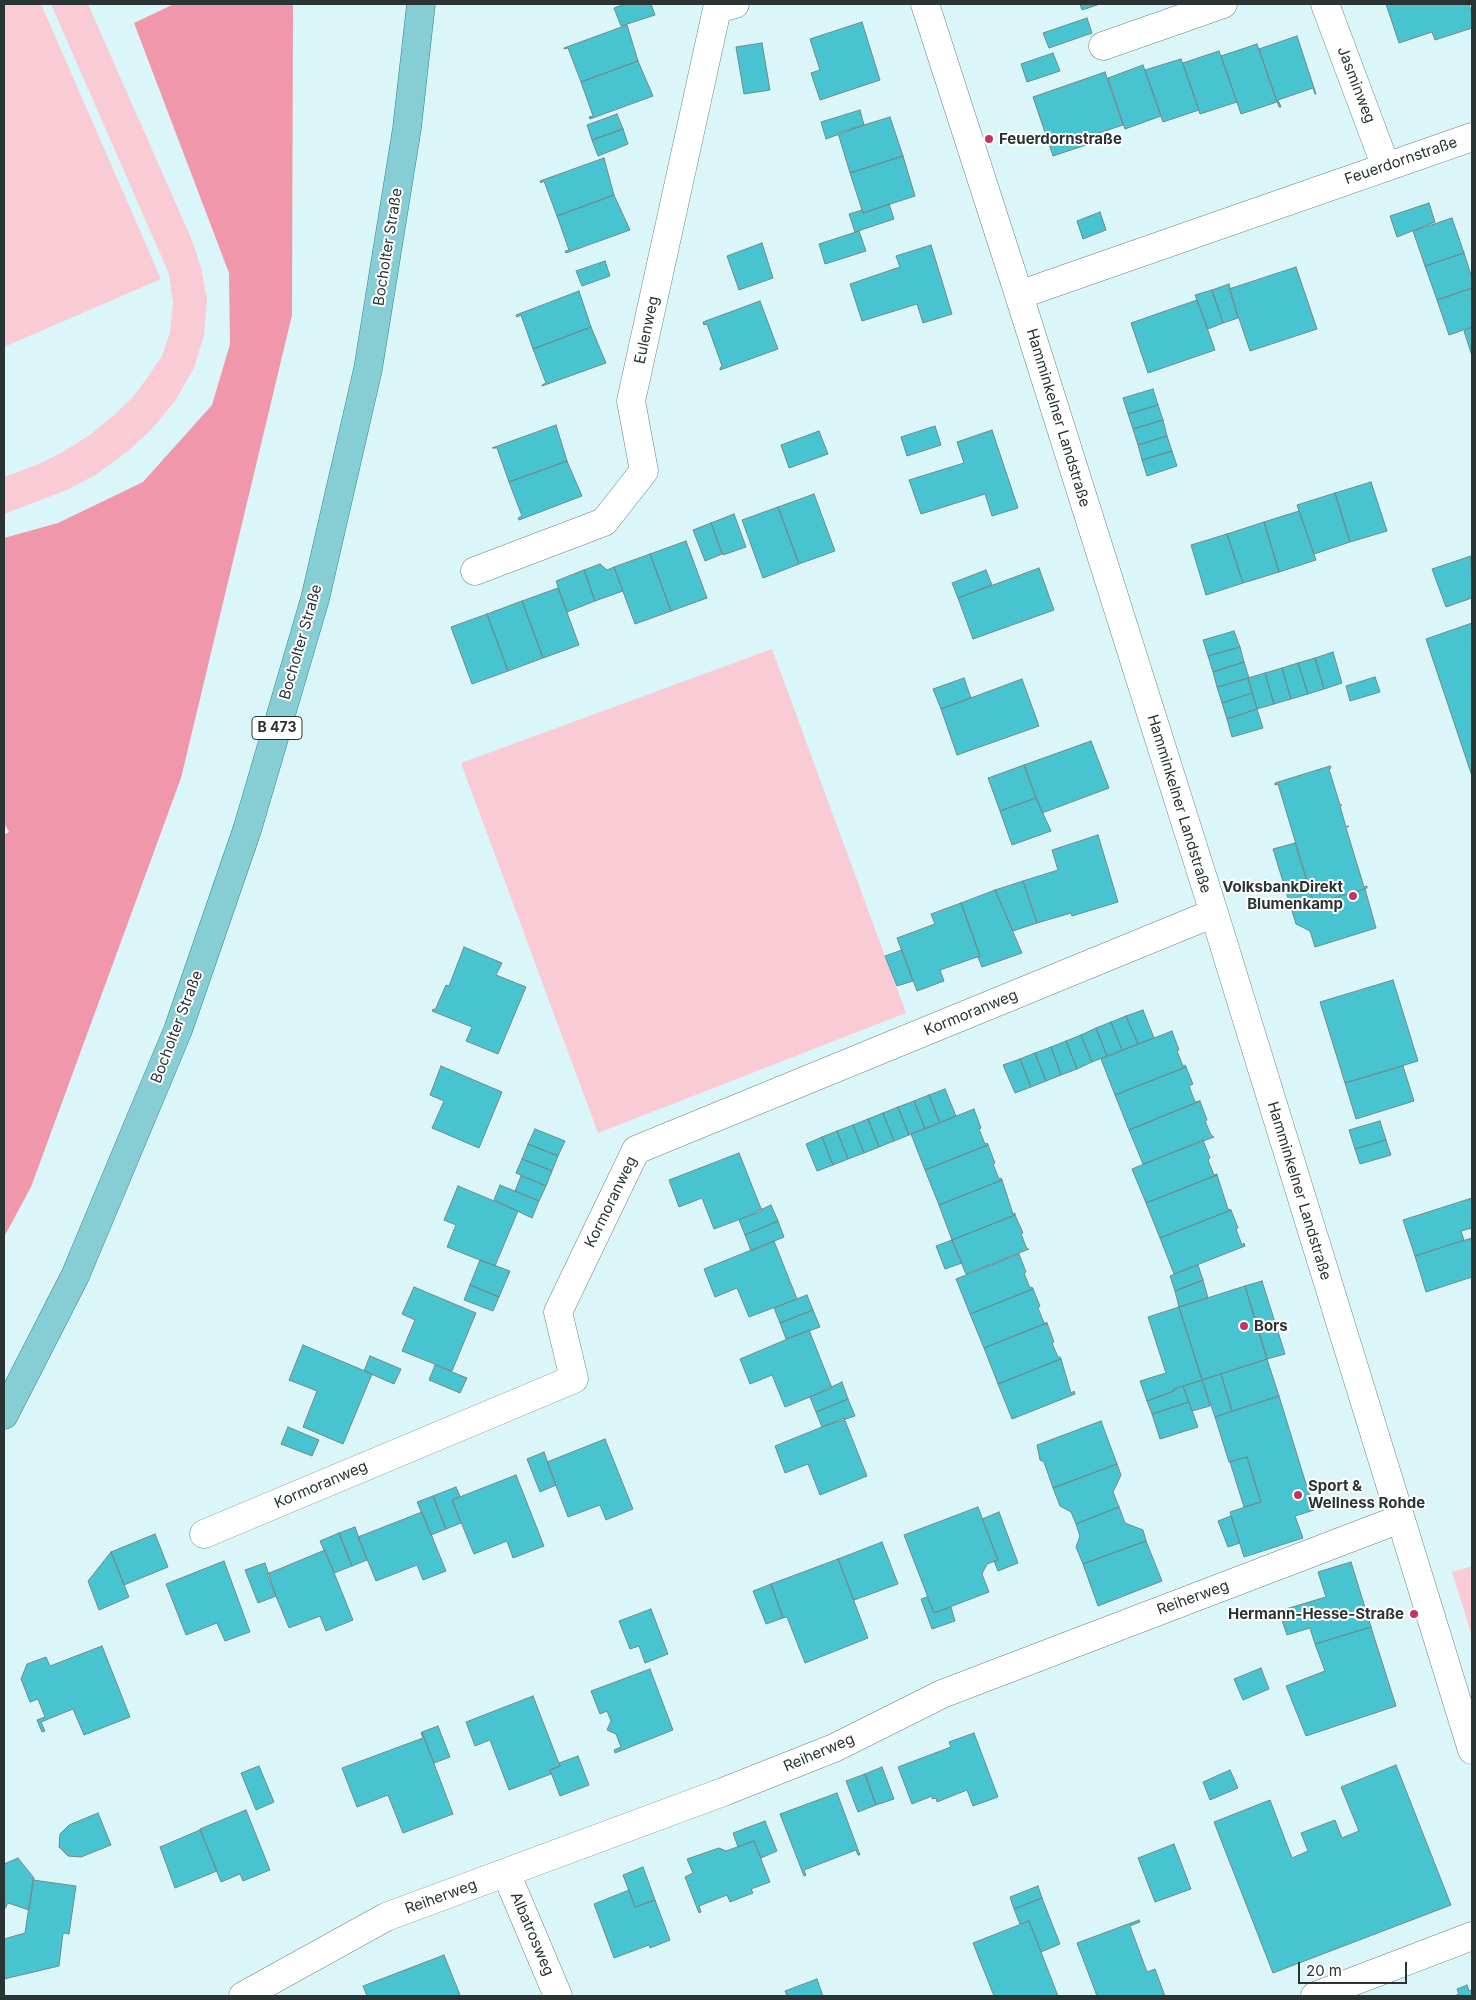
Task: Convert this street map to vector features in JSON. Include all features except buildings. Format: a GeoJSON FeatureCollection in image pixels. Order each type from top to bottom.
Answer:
{"type":"FeatureCollection","features":[{"type":"Feature","properties":{"kind":"main road","name":"Bocholter Straße"},"geometry":{"type":"LineString","coordinates":[[4,1415],[75,1276],[174,1039],[247,830],[315,599],[368,369],[407,128],[421,4]]}},
{"type":"Feature","properties":{"kind":"street","name":"Eulenweg"},"geometry":{"type":"LineString","coordinates":[[474,571],[604,522],[644,471],[631,401],[717,9],[736,4]]}},
{"type":"Feature","properties":{"kind":"street","name":"Hamminkelner Landstraße"},"geometry":{"type":"LineString","coordinates":[[925,4],[1214,913],[1472,1750]]}},
{"type":"Feature","properties":{"kind":"street"},"geometry":{"type":"LineString","coordinates":[[1103,46],[1174,11],[1223,4]]}},
{"type":"Feature","properties":{"kind":"street","name":"Jasminweg"},"geometry":{"type":"LineString","coordinates":[[1325,4],[1386,167]]}},
{"type":"Feature","properties":{"kind":"street","name":"Feuerdornstraße"},"geometry":{"type":"LineString","coordinates":[[1019,295],[1472,137]]}},
{"type":"Feature","properties":{"kind":"street","name":"Kormoranweg"},"geometry":{"type":"LineString","coordinates":[[204,1534],[574,1379],[558,1312],[636,1150],[1214,913]]}},
{"type":"Feature","properties":{"kind":"street","name":"Reiherweg"},"geometry":{"type":"LineString","coordinates":[[243,1996],[386,1917],[723,1792],[834,1748],[942,1694],[1400,1519]]}},
{"type":"Feature","properties":{"kind":"street","name":"Albatrosweg"},"geometry":{"type":"LineString","coordinates":[[506,1873],[558,1996]]}},
{"type":"Feature","properties":{"kind":"street"},"geometry":{"type":"LineString","coordinates":[[1315,1996],[1472,1936]]}},
{"type":"Feature","properties":{"kind":"shaded area"},"geometry":{"type":"Polygon","coordinates":[[[4,4],[41,4],[161,279],[4,347],[4,4]]]}},
{"type":"Feature","properties":{"kind":"shaded area"},"geometry":{"type":"Polygon","coordinates":[[[51,4],[88,4],[191,238],[201,267],[207,300],[204,335],[194,368],[175,401],[151,430],[128,451],[97,474],[67,490],[4,514],[4,477],[39,464],[63,452],[91,434],[133,397],[162,356],[170,332],[173,303],[169,274],[51,4]]]}},
{"type":"Feature","properties":{"kind":"shaded area"},"geometry":{"type":"Polygon","coordinates":[[[174,4],[293,4],[292,315],[181,778],[31,1187],[4,1237],[4,835],[9,832],[4,823],[4,538],[58,523],[143,482],[212,405],[230,344],[229,273],[134,23],[174,4]]]}},
{"type":"Feature","properties":{"kind":"shaded area"},"geometry":{"type":"Polygon","coordinates":[[[772,649],[906,1013],[598,1133],[461,763],[772,649]]]}},
{"type":"Feature","properties":{"kind":"shaded area"},"geometry":{"type":"Polygon","coordinates":[[[1472,1566],[1472,1636],[1452,1572],[1472,1566]]]}},
{"type":"Feature","properties":{"kind":"place","name":"Feuerdornstraße"},"geometry":{"type":"Point","coordinates":[989,139]}},
{"type":"Feature","properties":{"kind":"place","name":"VolksbankDirekt Blumenkamp"},"geometry":{"type":"Point","coordinates":[1353,896]}},
{"type":"Feature","properties":{"kind":"place","name":"Bors"},"geometry":{"type":"Point","coordinates":[1244,1326]}},
{"type":"Feature","properties":{"kind":"place","name":"Sport & Wellness Rohde"},"geometry":{"type":"Point","coordinates":[1298,1495]}},
{"type":"Feature","properties":{"kind":"place","name":"Hermann-Hesse-Straße"},"geometry":{"type":"Point","coordinates":[1414,1614]}}]}
